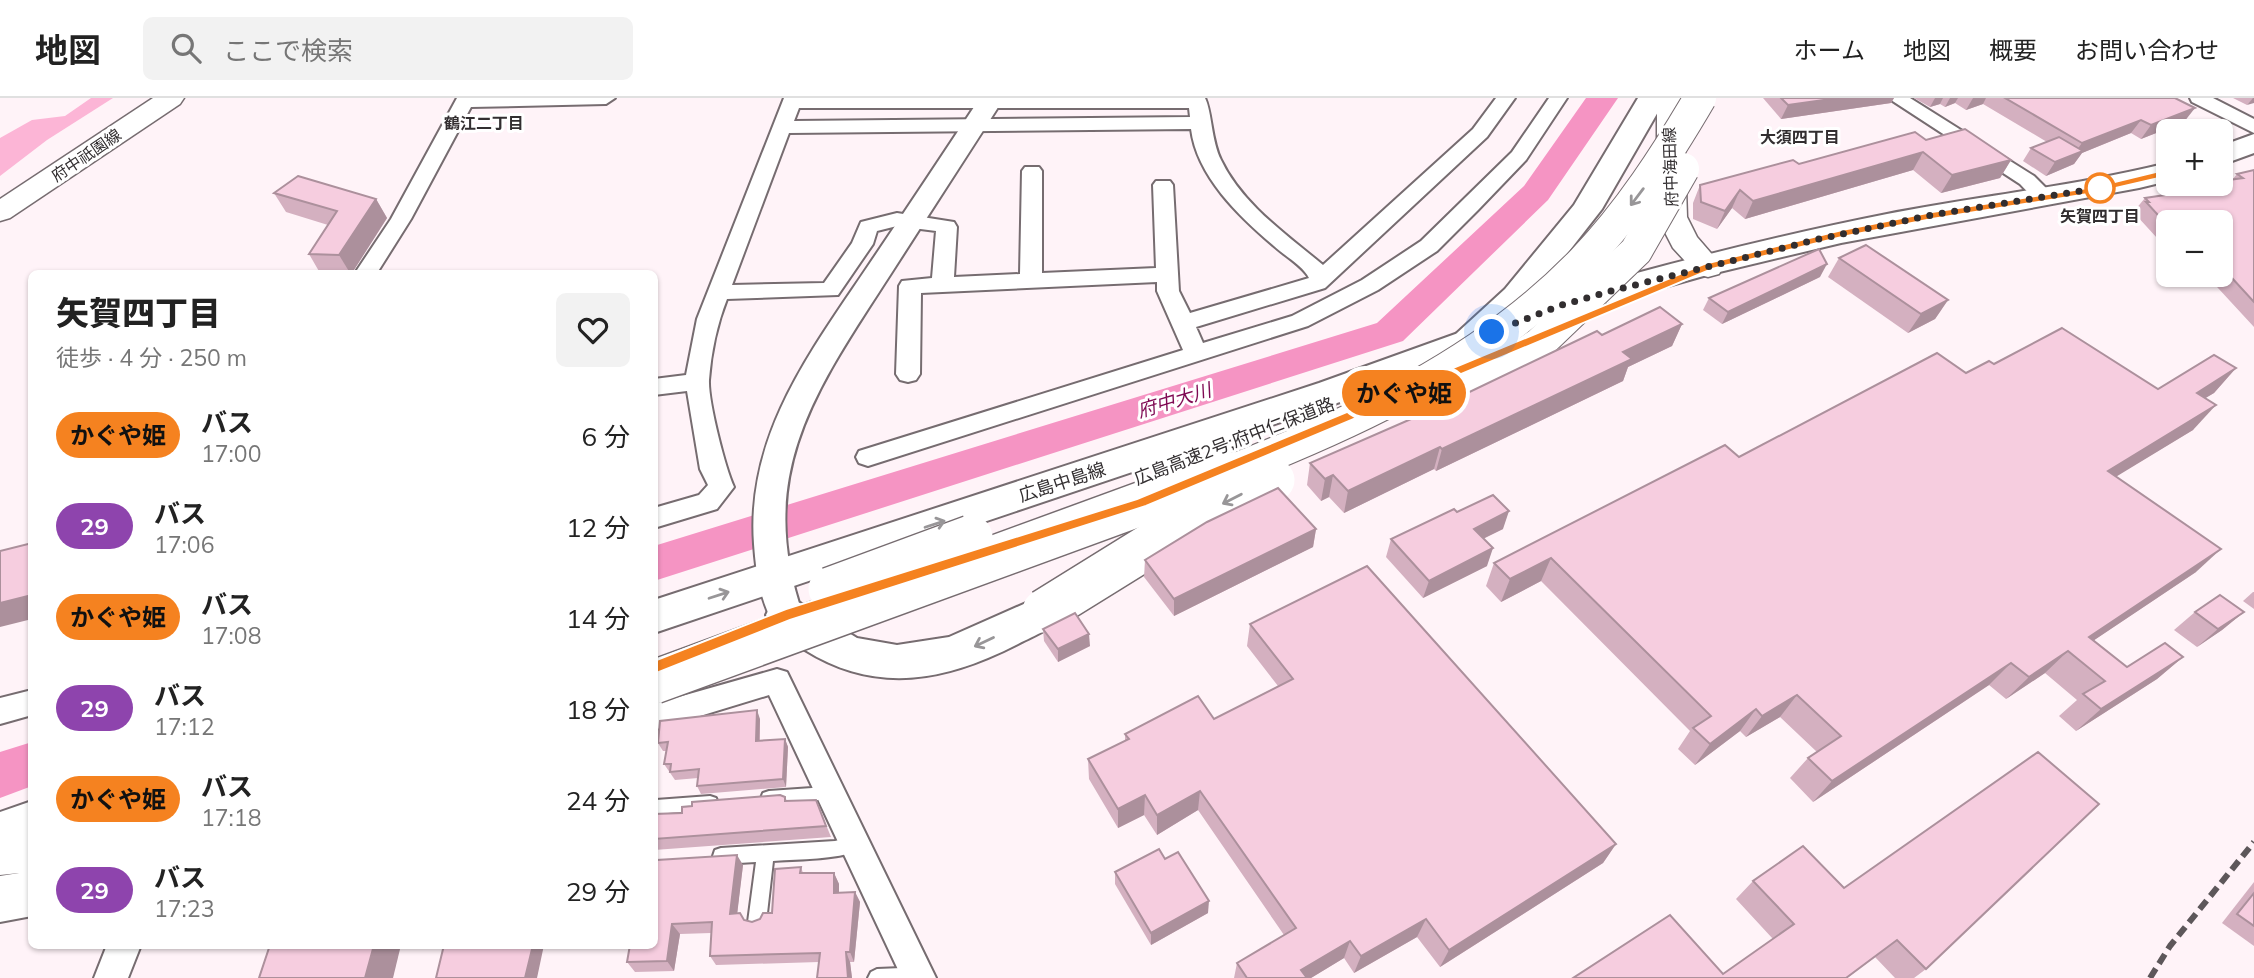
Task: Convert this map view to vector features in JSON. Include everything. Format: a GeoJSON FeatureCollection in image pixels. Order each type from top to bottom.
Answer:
{"type":"FeatureCollection","features":[{"type":"Feature","properties":{"kind":"main road","name":"府中祇園線"},"geometry":{"type":"LineString","coordinates":[[0,212],[171,98]]}},
{"type":"Feature","properties":{"kind":"main road"},"geometry":{"type":"LineString","coordinates":[[1469,341],[1516,297],[1587,209],[1652,98]]}},
{"type":"Feature","properties":{"kind":"main road","name":"府中海田線"},"geometry":{"type":"LineString","coordinates":[[1672,98],[1672,217],[1684,241],[1708,267]]}},
{"type":"Feature","properties":{"kind":"main road","name":"広島高速2号;府中仁保道路"},"geometry":{"type":"LineString","coordinates":[[898,577],[1257,435],[1376,383],[1422,356],[1479,319],[1560,252],[1619,182],[1672,98]]}},
{"type":"Feature","properties":{"kind":"main road","name":"広島高速2号;府中仁保道路"},"geometry":{"type":"LineString","coordinates":[[898,577],[1279,453],[1398,399],[1454,365],[1539,302],[1579,265],[1641,191],[1700,98]]}},
{"type":"Feature","properties":{"kind":"main road"},"geometry":{"type":"LineString","coordinates":[[786,615],[847,653],[871,660],[902,662],[934,659],[968,650],[1044,611],[1194,518],[1485,380],[1539,344],[1636,251],[1682,171],[1718,98]]}},
{"type":"Feature","properties":{"kind":"main road"},"geometry":{"type":"LineString","coordinates":[[2233,152],[2254,144]]}},
{"type":"Feature","properties":{"kind":"main road","name":"広島中島線"},"geometry":{"type":"LineString","coordinates":[[658,615],[773,567],[1331,392],[1562,305],[1819,239],[1907,220],[2046,198],[2156,175]]}},
{"type":"Feature","properties":{"kind":"main road","name":"広島中島線"},"geometry":{"type":"LineString","coordinates":[[658,665],[786,615],[1142,502],[1708,267]]}},
{"type":"Feature","properties":{"kind":"main road"},"geometry":{"type":"LineString","coordinates":[[658,657],[898,577]]}},
{"type":"Feature","properties":{"kind":"main road"},"geometry":{"type":"LineString","coordinates":[[658,680],[898,577]]}},
{"type":"Feature","properties":{"kind":"main road"},"geometry":{"type":"LineString","coordinates":[[0,833],[28,823]]}},
{"type":"Feature","properties":{"kind":"main road"},"geometry":{"type":"LineString","coordinates":[[0,853],[28,850]]}},
{"type":"Feature","properties":{"kind":"main road"},"geometry":{"type":"LineString","coordinates":[[0,883],[28,875]]}},
{"type":"Feature","properties":{"kind":"main road"},"geometry":{"type":"LineString","coordinates":[[0,899],[28,895]]}},
{"type":"Feature","properties":{"kind":"street"},"geometry":{"type":"LineString","coordinates":[[368,270],[401,219],[465,100],[606,98]]}},
{"type":"Feature","properties":{"kind":"street"},"geometry":{"type":"LineString","coordinates":[[1183,323],[1317,283],[1480,133],[1506,98]]}},
{"type":"Feature","properties":{"kind":"street"},"geometry":{"type":"LineString","coordinates":[[868,457],[1300,321],[1370,285],[1429,246],[1519,156],[1558,98]]}},
{"type":"Feature","properties":{"kind":"street"},"geometry":{"type":"LineString","coordinates":[[1897,98],[2027,180],[2046,198]]}},
{"type":"Feature","properties":{"kind":"street"},"geometry":{"type":"LineString","coordinates":[[2199,98],[2254,127]]}},
{"type":"Feature","properties":{"kind":"street"},"geometry":{"type":"LineString","coordinates":[[658,516],[708,502],[721,487],[713,469],[697,382],[708,319],[793,100],[985,108],[1198,123]]}},
{"type":"Feature","properties":{"kind":"street"},"geometry":{"type":"LineString","coordinates":[[782,127],[985,108],[1198,100],[1198,123],[1212,162],[1234,197],[1324,277]]}},
{"type":"Feature","properties":{"kind":"street"},"geometry":{"type":"LineString","coordinates":[[786,615],[773,567],[769,512],[772,483],[784,432],[804,385],[985,108]]}},
{"type":"Feature","properties":{"kind":"street"},"geometry":{"type":"LineString","coordinates":[[1031,281],[1032,172]]}},
{"type":"Feature","properties":{"kind":"street"},"geometry":{"type":"LineString","coordinates":[[1163,185],[1168,292],[1196,353]]}},
{"type":"Feature","properties":{"kind":"street"},"geometry":{"type":"LineString","coordinates":[[719,292],[830,289],[862,244],[868,227],[881,220],[911,221],[947,227],[942,285]]}},
{"type":"Feature","properties":{"kind":"street"},"geometry":{"type":"LineString","coordinates":[[908,374],[910,286],[1167,275]]}},
{"type":"Feature","properties":{"kind":"street"},"geometry":{"type":"LineString","coordinates":[[658,387],[697,382]]}},
{"type":"Feature","properties":{"kind":"street"},"geometry":{"type":"LineString","coordinates":[[658,716],[778,681],[855,844],[903,976]]}},
{"type":"Feature","properties":{"kind":"street"},"geometry":{"type":"LineString","coordinates":[[0,711],[28,703]]}},
{"type":"Feature","properties":{"kind":"street"},"geometry":{"type":"LineString","coordinates":[[111,978],[122,949]]}},
{"type":"Feature","properties":{"kind":"lane"},"geometry":{"type":"LineString","coordinates":[[747,800],[812,795],[829,789]]}},
{"type":"Feature","properties":{"kind":"lane"},"geometry":{"type":"LineString","coordinates":[[658,807],[721,802]]}},
{"type":"Feature","properties":{"kind":"lane"},"geometry":{"type":"LineString","coordinates":[[710,857],[835,849],[855,844]]}},
{"type":"Feature","properties":{"kind":"lane"},"geometry":{"type":"LineString","coordinates":[[757,922],[765,853]]}},
{"type":"Feature","properties":{"kind":"shaded area"},"geometry":{"type":"Polygon","coordinates":[[[91,98],[113,98],[47,140],[0,176],[0,138],[32,120],[65,116],[91,98]]]}},
{"type":"Feature","properties":{"kind":"building"},"geometry":{"type":"Polygon","coordinates":[[[1781,98],[1838,98],[1788,105],[1781,98]]]}},
{"type":"Feature","properties":{"kind":"building"},"geometry":{"type":"Polygon","coordinates":[[[2005,98],[2175,98],[2195,108],[2167,119],[2156,119],[2156,123],[2151,125],[2141,120],[2082,143],[2005,98]]]}},
{"type":"Feature","properties":{"kind":"building"},"geometry":{"type":"Polygon","coordinates":[[[1965,129],[2011,160],[1952,175],[1923,152],[1753,201],[1740,190],[1725,211],[1701,202],[1700,185],[1793,160],[1799,164],[1915,132],[1926,140],[1965,129]]]}},
{"type":"Feature","properties":{"kind":"building"},"geometry":{"type":"Polygon","coordinates":[[[2059,137],[2083,151],[2055,162],[2031,148],[2059,137]]]}},
{"type":"Feature","properties":{"kind":"building"},"geometry":{"type":"Polygon","coordinates":[[[2254,170],[2254,302],[2233,279],[2233,210],[2156,210],[2156,213],[2145,198],[2233,196],[2233,179],[2243,178],[2237,174],[2254,170]]]}},
{"type":"Feature","properties":{"kind":"building"},"geometry":{"type":"Polygon","coordinates":[[[298,176],[376,199],[339,255],[309,254],[337,211],[274,193],[298,176]]]}},
{"type":"Feature","properties":{"kind":"building"},"geometry":{"type":"Polygon","coordinates":[[[1866,245],[1948,300],[1921,314],[1839,258],[1866,245]]]}},
{"type":"Feature","properties":{"kind":"building"},"geometry":{"type":"Polygon","coordinates":[[[1819,249],[1827,264],[1728,312],[1709,298],[1819,249]]]}},
{"type":"Feature","properties":{"kind":"building"},"geometry":{"type":"Polygon","coordinates":[[[1660,307],[1682,324],[1623,352],[1632,359],[1348,491],[1333,475],[1325,479],[1310,463],[1434,409],[1597,331],[1602,335],[1660,307]]]}},
{"type":"Feature","properties":{"kind":"building"},"geometry":{"type":"Polygon","coordinates":[[[2062,328],[2158,389],[2214,355],[2236,368],[2197,393],[2216,405],[2108,471],[2221,549],[2089,637],[2127,667],[2165,643],[2183,657],[2101,709],[2083,694],[2105,681],[2068,651],[2029,677],[2011,663],[1832,781],[1808,758],[1841,736],[1797,695],[1762,716],[1756,709],[1710,744],[1693,728],[1711,716],[1551,558],[1510,579],[1494,563],[1725,445],[1739,457],[1937,353],[1966,373],[1989,361],[1994,364],[2062,328]]]}},
{"type":"Feature","properties":{"kind":"building"},"geometry":{"type":"Polygon","coordinates":[[[1278,488],[1316,529],[1174,599],[1145,560],[1207,522],[1278,488]]]}},
{"type":"Feature","properties":{"kind":"building"},"geometry":{"type":"Polygon","coordinates":[[[1493,495],[1509,511],[1474,529],[1493,548],[1429,581],[1391,539],[1454,509],[1457,512],[1493,495]]]}},
{"type":"Feature","properties":{"kind":"building"},"geometry":{"type":"Polygon","coordinates":[[[28,544],[28,596],[0,603],[0,551],[28,544]]]}},
{"type":"Feature","properties":{"kind":"building"},"geometry":{"type":"Polygon","coordinates":[[[1367,566],[1616,844],[1449,950],[1426,919],[1361,956],[1350,941],[1301,970],[1307,978],[1247,978],[1237,963],[1296,928],[1200,791],[1157,815],[1145,795],[1118,809],[1088,759],[1129,739],[1125,734],[1198,696],[1214,719],[1293,679],[1250,624],[1367,566]]]}},
{"type":"Feature","properties":{"kind":"building"},"geometry":{"type":"Polygon","coordinates":[[[2220,595],[2244,612],[2218,629],[2195,612],[2220,595]]]}},
{"type":"Feature","properties":{"kind":"building"},"geometry":{"type":"Polygon","coordinates":[[[1075,613],[1089,634],[1058,649],[1043,629],[1075,613]]]}},
{"type":"Feature","properties":{"kind":"building"},"geometry":{"type":"Polygon","coordinates":[[[757,710],[756,741],[785,739],[783,779],[697,786],[699,769],[670,772],[671,764],[664,764],[668,742],[658,743],[660,721],[757,710]]]}},
{"type":"Feature","properties":{"kind":"building"},"geometry":{"type":"Polygon","coordinates":[[[2038,752],[2099,804],[1926,969],[1897,940],[1846,978],[1573,978],[1670,915],[1723,974],[1794,924],[1753,881],[1803,846],[1844,888],[2038,752]]]}},
{"type":"Feature","properties":{"kind":"building"},"geometry":{"type":"Polygon","coordinates":[[[780,795],[785,797],[785,801],[816,800],[826,826],[658,839],[658,814],[682,813],[682,807],[692,806],[692,802],[780,795]]]}},
{"type":"Feature","properties":{"kind":"building"},"geometry":{"type":"Polygon","coordinates":[[[1159,849],[1165,859],[1178,852],[1209,901],[1151,933],[1115,872],[1159,849]]]}},
{"type":"Feature","properties":{"kind":"building"},"geometry":{"type":"Polygon","coordinates":[[[737,855],[730,914],[740,913],[744,920],[752,922],[760,919],[763,913],[772,913],[775,869],[801,867],[800,873],[834,873],[834,893],[855,892],[850,952],[846,952],[848,978],[817,978],[820,953],[710,956],[712,922],[672,924],[667,961],[627,962],[629,949],[658,949],[658,860],[737,855]]]}},
{"type":"Feature","properties":{"kind":"building"},"geometry":{"type":"Polygon","coordinates":[[[2254,893],[2254,926],[2237,914],[2254,893]]]}},
{"type":"Feature","properties":{"kind":"building"},"geometry":{"type":"Polygon","coordinates":[[[269,949],[373,949],[365,978],[259,978],[269,949]]]}},
{"type":"Feature","properties":{"kind":"building"},"geometry":{"type":"Polygon","coordinates":[[[443,949],[532,949],[525,978],[436,978],[443,949]]]}},
{"type":"Feature","properties":{"kind":"waterway","name":"府中大川"},"geometry":{"type":"LineString","coordinates":[[658,563],[1390,332],[1536,193],[1602,98]]}},
{"type":"Feature","properties":{"kind":"waterway","name":"府中大川"},"geometry":{"type":"LineString","coordinates":[[0,775],[28,765]]}},
{"type":"Feature","properties":{"kind":"railway"},"geometry":{"type":"LineString","coordinates":[[2150,978],[2170,946],[2254,842]]}},
{"type":"Feature","properties":{"kind":"bus line","name":"かぐや姫"},"geometry":{"type":"LineString","coordinates":[[658,665],[786,615],[1142,502],[1708,267],[1819,239],[1932,215],[2094,190],[2156,175]]}},
{"type":"Feature","properties":{"kind":"place","name":"矢賀四丁目"},"geometry":{"type":"Point","coordinates":[2100,188]}},
{"type":"Feature","properties":{"kind":"district","name":"鶴江二丁目"},"geometry":{"type":"Point","coordinates":[484,123]}},
{"type":"Feature","properties":{"kind":"district","name":"大須四丁目"},"geometry":{"type":"Point","coordinates":[1800,137]}},
{"type":"Feature","properties":{"kind":"route"},"geometry":{"type":"LineString","coordinates":[[1492,332],[1562,305],[1611,291],[1819,239],[1932,215],[2100,188]]}}]}
